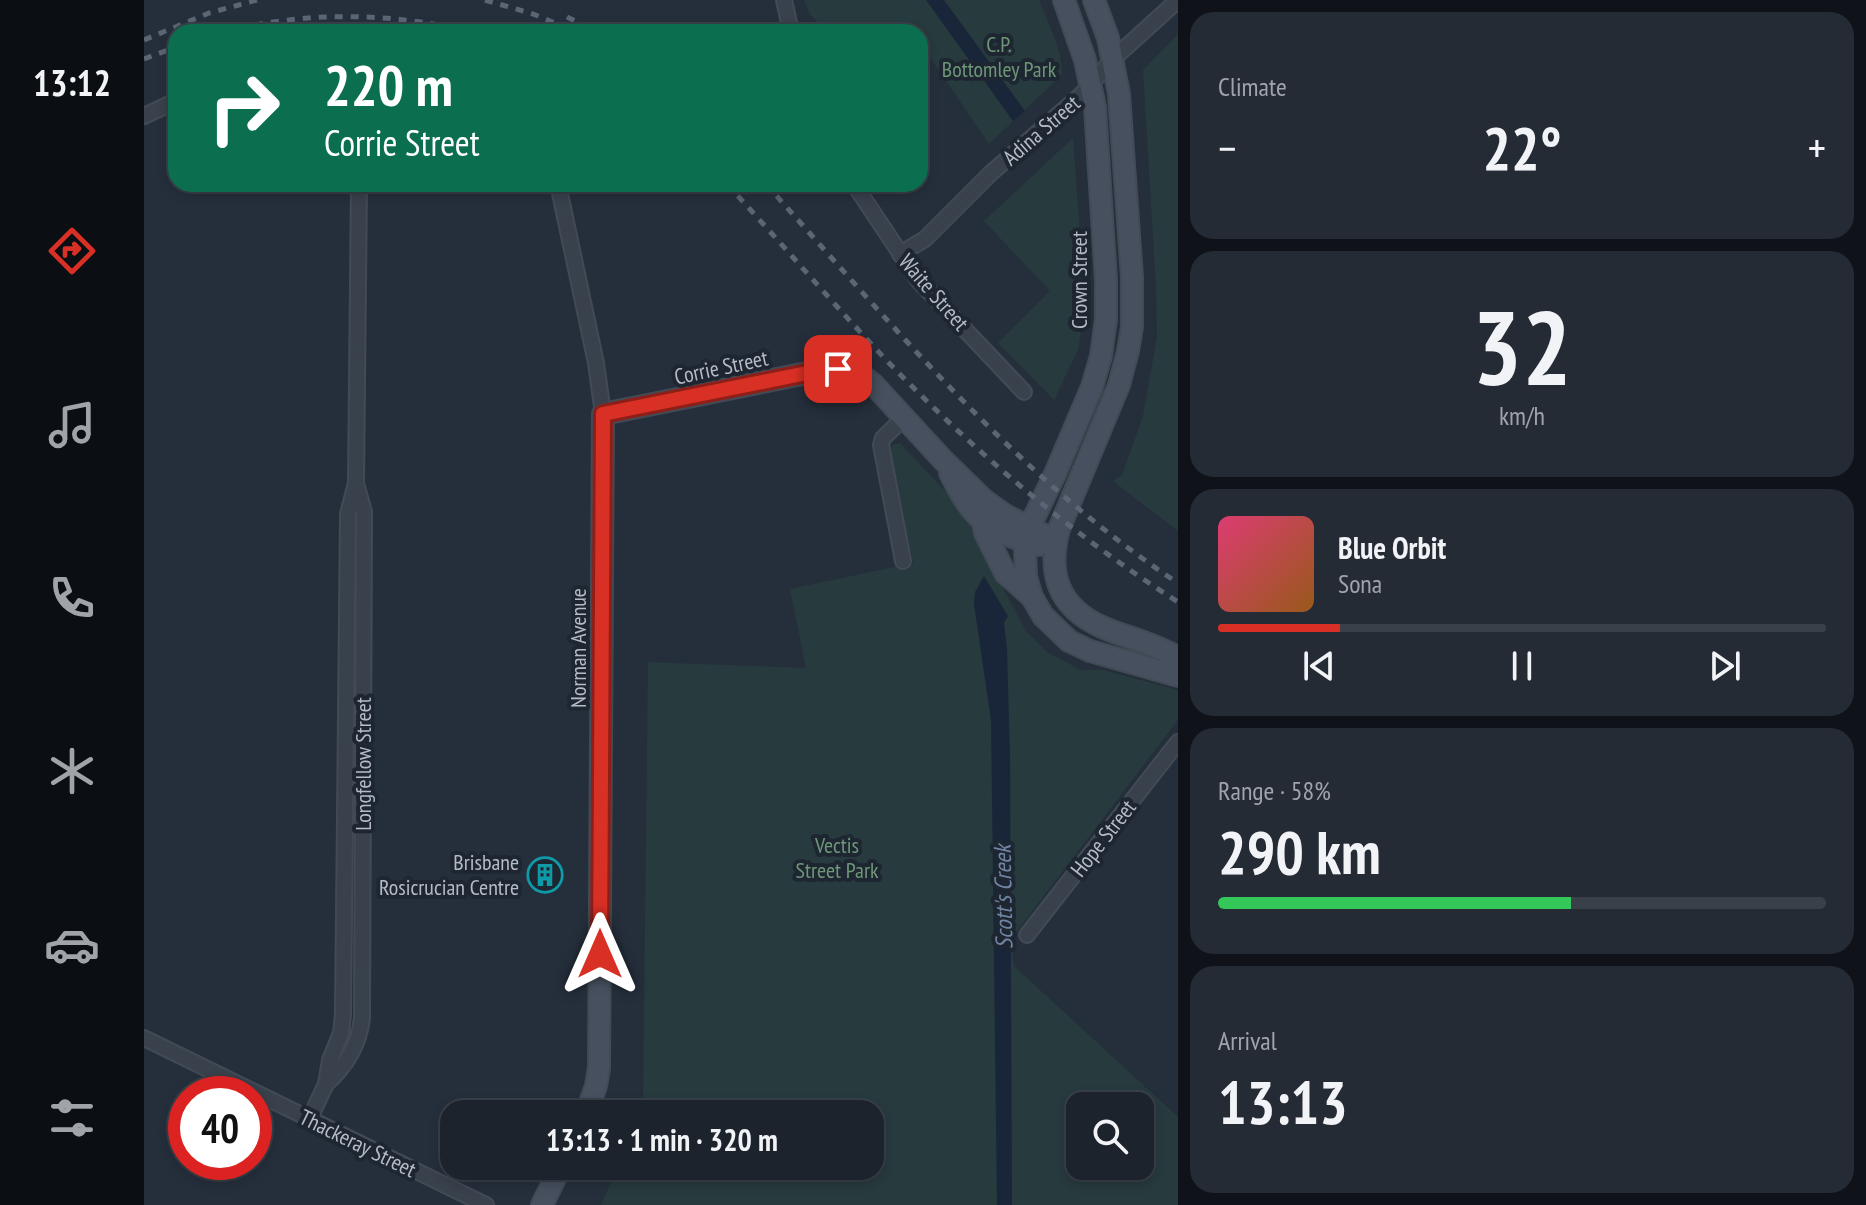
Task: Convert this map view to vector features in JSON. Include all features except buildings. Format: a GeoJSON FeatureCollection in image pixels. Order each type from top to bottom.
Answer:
{"type":"FeatureCollection","features":[{"type":"Feature","properties":{"kind":"main road","name":"Crown Street"},"geometry":{"type":"LineString","coordinates":[[1032,597],[1025,566],[1027,535],[1092,387],[1104,336],[1106,280],[1098,132],[1091,85],[1078,36],[1064,0]]}},
{"type":"Feature","properties":{"kind":"main road"},"geometry":{"type":"LineString","coordinates":[[1094,0],[1108,38],[1119,94],[1132,277],[1132,327],[1119,385],[1062,522],[1055,545],[1054,566],[1059,588],[1078,612],[1103,628],[1178,657]]}},
{"type":"Feature","properties":{"kind":"main road","name":"Corrie Street"},"geometry":{"type":"LineString","coordinates":[[603,414],[835,369],[849,370],[869,380],[904,418]]}},
{"type":"Feature","properties":{"kind":"main road","name":"Norman Avenue"},"geometry":{"type":"LineString","coordinates":[[591,1100],[599,1068],[603,414]]}},
{"type":"Feature","properties":{"kind":"main road"},"geometry":{"type":"LineString","coordinates":[[904,418],[992,507],[1027,535]]}},
{"type":"Feature","properties":{"kind":"main road"},"geometry":{"type":"LineString","coordinates":[[943,460],[963,500],[983,522],[1002,534],[1027,535],[1055,545]]}},
{"type":"Feature","properties":{"kind":"main road"},"geometry":{"type":"LineString","coordinates":[[983,522],[985,533],[1005,573],[1032,597],[1049,624],[1069,641],[1178,676]]}},
{"type":"Feature","properties":{"kind":"main road"},"geometry":{"type":"LineString","coordinates":[[542,1205],[554,1180]]}},
{"type":"Feature","properties":{"kind":"street"},"geometry":{"type":"LineString","coordinates":[[784,0],[789,24]]}},
{"type":"Feature","properties":{"kind":"street","name":"Adina Street"},"geometry":{"type":"LineString","coordinates":[[900,254],[925,239],[991,173],[1091,85],[1113,59],[1178,0]]}},
{"type":"Feature","properties":{"kind":"street"},"geometry":{"type":"LineString","coordinates":[[144,116],[168,105]]}},
{"type":"Feature","properties":{"kind":"street","name":"Longfellow Street"},"geometry":{"type":"LineString","coordinates":[[309,1120],[326,1084],[343,1068],[358,1039],[362,1018],[364,512],[356,483],[359,192]]}},
{"type":"Feature","properties":{"kind":"street","name":"Norman Avenue"},"geometry":{"type":"LineString","coordinates":[[560,192],[591,338],[603,414]]}},
{"type":"Feature","properties":{"kind":"street","name":"Waite Street"},"geometry":{"type":"LineString","coordinates":[[859,192],[926,289],[1024,392]]}},
{"type":"Feature","properties":{"kind":"street"},"geometry":{"type":"LineString","coordinates":[[903,561],[881,445],[883,438],[904,418]]}},
{"type":"Feature","properties":{"kind":"street","name":"Hope Street"},"geometry":{"type":"LineString","coordinates":[[1027,935],[1178,742]]}},
{"type":"Feature","properties":{"kind":"street","name":"Thackeray Street"},"geometry":{"type":"LineString","coordinates":[[144,1038],[486,1205]]}},
{"type":"Feature","properties":{"kind":"green space","name":"C.P. Bottomley Park"},"geometry":{"type":"Polygon","coordinates":[[[804,0],[1039,0],[1061,59],[1061,76],[989,144],[928,55],[928,24],[819,24],[810,14],[804,0]]]}},
{"type":"Feature","properties":{"kind":"green space"},"geometry":{"type":"Polygon","coordinates":[[[1178,34],[1178,531],[1113,481],[1122,475],[1143,416],[1157,337],[1143,70],[1178,34]]]}},
{"type":"Feature","properties":{"kind":"green space","name":"C.P. Bottomley Park"},"geometry":{"type":"Polygon","coordinates":[[[1073,138],[1084,290],[1082,323],[1078,350],[1054,400],[998,343],[1050,291],[984,221],[1073,138]]]}},
{"type":"Feature","properties":{"kind":"green space","name":"Vectis Street Park"},"geometry":{"type":"Polygon","coordinates":[[[900,443],[961,508],[1026,631],[1047,652],[1081,670],[1103,670],[1178,690],[1178,720],[1011,939],[1014,966],[1151,1092],[1066,1092],[1066,1180],[1154,1180],[1154,1095],[1178,1117],[1178,1205],[601,1205],[612,1180],[884,1180],[884,1100],[643,1100],[648,662],[806,668],[790,589],[913,563],[890,450],[900,443]]]}},
{"type":"Feature","properties":{"kind":"water"},"geometry":{"type":"Polygon","coordinates":[[[926,0],[944,0],[1025,111],[1013,121],[926,0]]]}},
{"type":"Feature","properties":{"kind":"water","name":"Scott's Creek"},"geometry":{"type":"Polygon","coordinates":[[[984,576],[1008,616],[1004,623],[1010,756],[1012,1205],[997,1205],[991,720],[974,604],[975,592],[984,576]]]}},
{"type":"Feature","properties":{"kind":"railway"},"geometry":{"type":"LineString","coordinates":[[183,24],[257,0]]}},
{"type":"Feature","properties":{"kind":"railway"},"geometry":{"type":"LineString","coordinates":[[485,0],[557,24]]}},
{"type":"Feature","properties":{"kind":"railway"},"geometry":{"type":"LineString","coordinates":[[260,24],[316,17],[379,18],[433,24]]}},
{"type":"Feature","properties":{"kind":"railway"},"geometry":{"type":"LineString","coordinates":[[567,17],[581,24]]}},
{"type":"Feature","properties":{"kind":"railway"},"geometry":{"type":"LineString","coordinates":[[144,40],[168,30]]}},
{"type":"Feature","properties":{"kind":"railway"},"geometry":{"type":"LineString","coordinates":[[144,59],[168,50]]}},
{"type":"Feature","properties":{"kind":"railway"},"geometry":{"type":"LineString","coordinates":[[734,192],[870,343],[958,431],[1064,521],[1178,602]]}},
{"type":"Feature","properties":{"kind":"railway"},"geometry":{"type":"LineString","coordinates":[[773,192],[910,345],[1010,448],[1119,541],[1178,583]]}},
{"type":"Feature","properties":{"kind":"place","name":"Brisbane Rosicrucian Centre"},"geometry":{"type":"Point","coordinates":[545,875]}},
{"type":"Feature","properties":{"kind":"route"},"geometry":{"type":"LineString","coordinates":[[600,954],[603,414],[838,369]]}}]}
